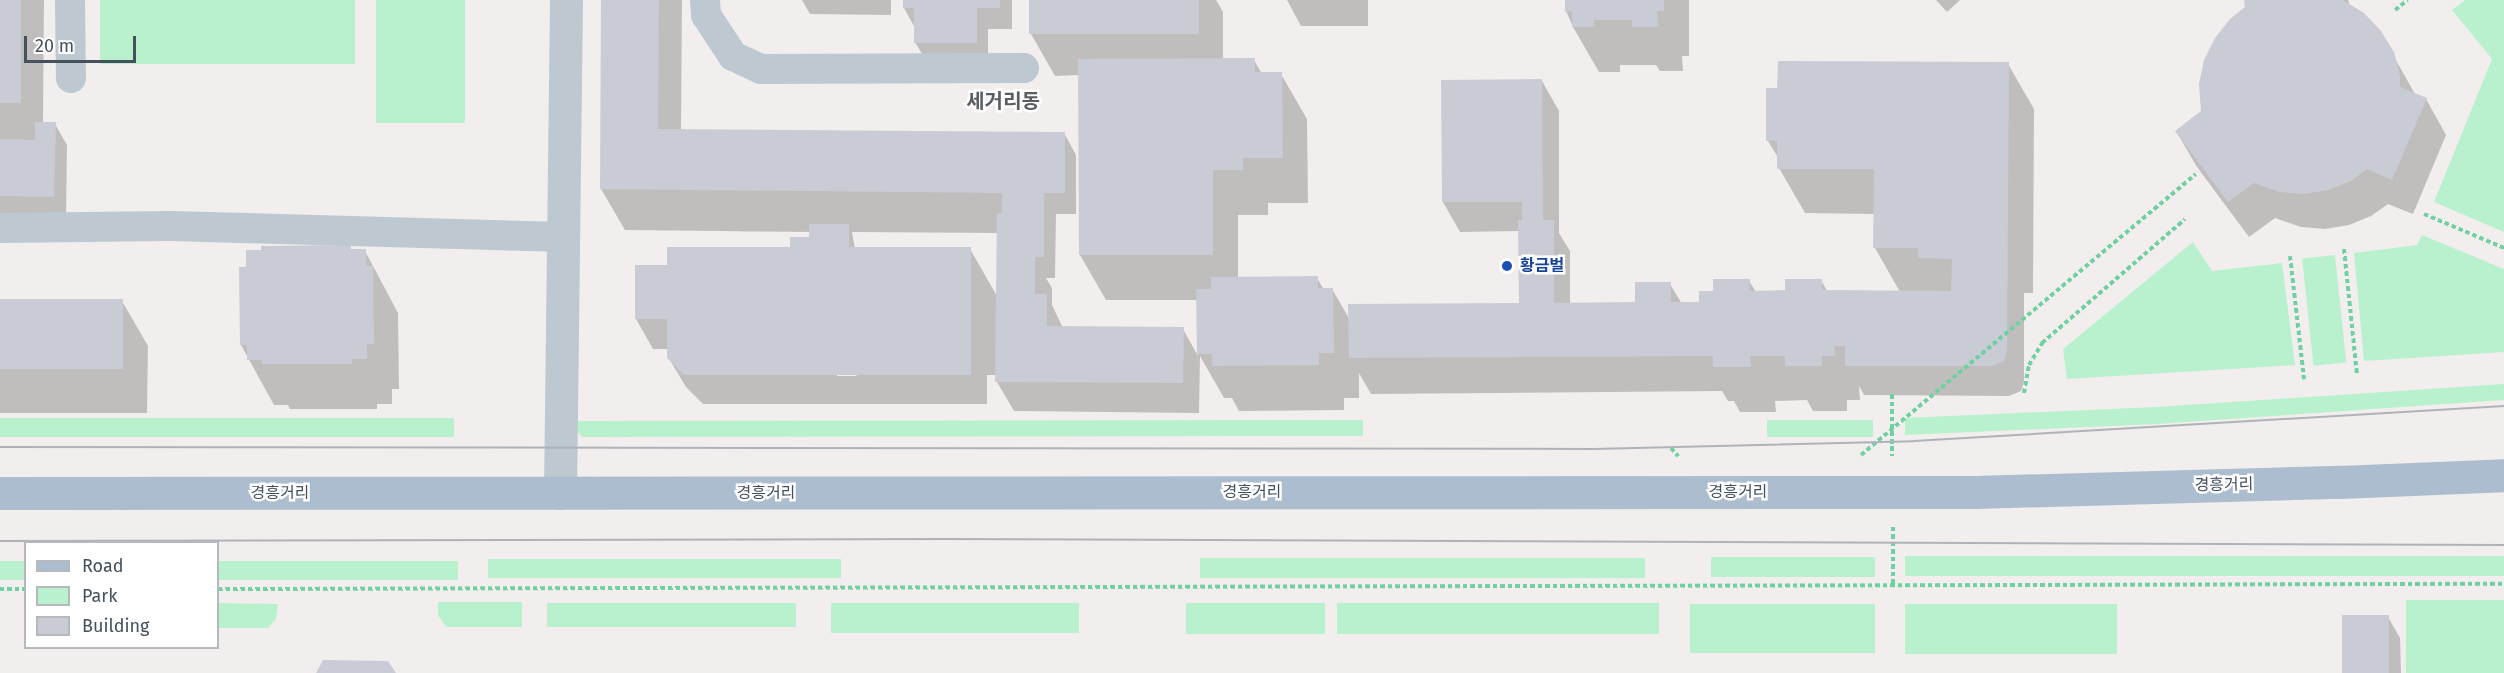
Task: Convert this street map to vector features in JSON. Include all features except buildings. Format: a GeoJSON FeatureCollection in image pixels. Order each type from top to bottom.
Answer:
{"type":"FeatureCollection","features":[{"type":"Feature","properties":{"kind":"main road","name":"경흥거리"},"geometry":{"type":"LineString","coordinates":[[0,493],[1974,492],[2340,483],[2504,475]]}},
{"type":"Feature","properties":{"kind":"street"},"geometry":{"type":"LineString","coordinates":[[70,0],[71,78]]}},
{"type":"Feature","properties":{"kind":"street"},"geometry":{"type":"LineString","coordinates":[[560,493],[566,0]]}},
{"type":"Feature","properties":{"kind":"street"},"geometry":{"type":"LineString","coordinates":[[705,0],[706,15],[733,56],[761,69],[1024,68]]}},
{"type":"Feature","properties":{"kind":"street"},"geometry":{"type":"LineString","coordinates":[[0,228],[171,226],[563,237]]}},
{"type":"Feature","properties":{"kind":"path"},"geometry":{"type":"LineString","coordinates":[[2395,10],[2408,0]]}},
{"type":"Feature","properties":{"kind":"path"},"geometry":{"type":"LineString","coordinates":[[1860,457],[2196,174]]}},
{"type":"Feature","properties":{"kind":"path"},"geometry":{"type":"LineString","coordinates":[[2424,214],[2504,248]]}},
{"type":"Feature","properties":{"kind":"path"},"geometry":{"type":"LineString","coordinates":[[2024,393],[2029,365],[2042,343],[2185,219]]}},
{"type":"Feature","properties":{"kind":"path"},"geometry":{"type":"LineString","coordinates":[[2343,249],[2357,374]]}},
{"type":"Feature","properties":{"kind":"path"},"geometry":{"type":"LineString","coordinates":[[2290,256],[2304,379]]}},
{"type":"Feature","properties":{"kind":"path"},"geometry":{"type":"LineString","coordinates":[[219,589],[2504,584]]}},
{"type":"Feature","properties":{"kind":"path"},"geometry":{"type":"LineString","coordinates":[[0,589],[24,589]]}},
{"type":"Feature","properties":{"kind":"green space"},"geometry":{"type":"Polygon","coordinates":[[[100,0],[355,0],[355,64],[100,64],[100,0]]]}},
{"type":"Feature","properties":{"kind":"green space"},"geometry":{"type":"Polygon","coordinates":[[[376,0],[465,0],[465,123],[376,123],[376,0]]]}},
{"type":"Feature","properties":{"kind":"green space"},"geometry":{"type":"Polygon","coordinates":[[[2465,0],[2504,0],[2504,232],[2434,202],[2492,59],[2452,10],[2465,0]]]}},
{"type":"Feature","properties":{"kind":"green space"},"geometry":{"type":"Polygon","coordinates":[[[2422,235],[2504,269],[2504,352],[2364,361],[2354,253],[2417,245],[2422,235]]]}},
{"type":"Feature","properties":{"kind":"green space"},"geometry":{"type":"Polygon","coordinates":[[[2193,242],[2212,271],[2282,263],[2295,365],[2067,379],[2063,349],[2193,242]]]}},
{"type":"Feature","properties":{"kind":"green space"},"geometry":{"type":"Polygon","coordinates":[[[2335,255],[2346,362],[2313,366],[2302,258],[2335,255]]]}},
{"type":"Feature","properties":{"kind":"green space"},"geometry":{"type":"Polygon","coordinates":[[[2504,384],[2504,400],[2157,424],[1905,435],[1905,418],[2156,407],[2504,384]]]}},
{"type":"Feature","properties":{"kind":"green space"},"geometry":{"type":"Polygon","coordinates":[[[0,418],[454,418],[454,437],[0,437],[0,418]]]}},
{"type":"Feature","properties":{"kind":"green space"},"geometry":{"type":"Polygon","coordinates":[[[1363,420],[1363,436],[582,437],[576,429],[575,421],[1363,420]]]}},
{"type":"Feature","properties":{"kind":"green space"},"geometry":{"type":"Polygon","coordinates":[[[1767,420],[1873,420],[1873,437],[1767,437],[1767,420]]]}},
{"type":"Feature","properties":{"kind":"green space"},"geometry":{"type":"Polygon","coordinates":[[[1905,556],[2504,556],[2504,576],[1905,576],[1905,556]]]}},
{"type":"Feature","properties":{"kind":"green space"},"geometry":{"type":"Polygon","coordinates":[[[1711,557],[1875,557],[1875,577],[1711,577],[1711,557]]]}},
{"type":"Feature","properties":{"kind":"green space"},"geometry":{"type":"Polygon","coordinates":[[[1200,558],[1645,558],[1645,578],[1200,578],[1200,558]]]}},
{"type":"Feature","properties":{"kind":"green space"},"geometry":{"type":"Polygon","coordinates":[[[488,559],[841,559],[841,578],[488,578],[488,559]]]}},
{"type":"Feature","properties":{"kind":"green space"},"geometry":{"type":"Polygon","coordinates":[[[0,561],[24,561],[24,580],[0,580],[0,561]]]}},
{"type":"Feature","properties":{"kind":"green space"},"geometry":{"type":"Polygon","coordinates":[[[219,561],[458,561],[458,580],[219,580],[219,561]]]}},
{"type":"Feature","properties":{"kind":"green space"},"geometry":{"type":"Polygon","coordinates":[[[2406,600],[2504,600],[2504,673],[2406,673],[2406,600]]]}},
{"type":"Feature","properties":{"kind":"green space"},"geometry":{"type":"Polygon","coordinates":[[[438,602],[522,602],[522,627],[446,627],[438,615],[438,602]]]}},
{"type":"Feature","properties":{"kind":"green space"},"geometry":{"type":"Polygon","coordinates":[[[219,603],[278,604],[276,619],[268,628],[219,628],[219,603]]]}},
{"type":"Feature","properties":{"kind":"green space"},"geometry":{"type":"Polygon","coordinates":[[[547,603],[796,603],[796,627],[547,627],[547,603]]]}},
{"type":"Feature","properties":{"kind":"green space"},"geometry":{"type":"Polygon","coordinates":[[[831,603],[1079,603],[1079,633],[831,633],[831,603]]]}},
{"type":"Feature","properties":{"kind":"green space"},"geometry":{"type":"Polygon","coordinates":[[[1186,603],[1325,603],[1325,634],[1186,634],[1186,603]]]}},
{"type":"Feature","properties":{"kind":"green space"},"geometry":{"type":"Polygon","coordinates":[[[1337,603],[1659,603],[1659,634],[1337,634],[1337,603]]]}},
{"type":"Feature","properties":{"kind":"green space"},"geometry":{"type":"Polygon","coordinates":[[[1690,604],[1875,604],[1875,653],[1690,653],[1690,604]]]}},
{"type":"Feature","properties":{"kind":"green space"},"geometry":{"type":"Polygon","coordinates":[[[1905,604],[2117,604],[2117,654],[1905,654],[1905,604]]]}},
{"type":"Feature","properties":{"kind":"tram line"},"geometry":{"type":"LineString","coordinates":[[0,447],[1594,449],[1914,441],[2504,406]]}},
{"type":"Feature","properties":{"kind":"tram line"},"geometry":{"type":"LineString","coordinates":[[0,541],[944,539],[2504,545]]}},
{"type":"Feature","properties":{"kind":"place","name":"황금벌"},"geometry":{"type":"Point","coordinates":[1507,266]}},
{"type":"Feature","properties":{"kind":"district","name":"세거리동"},"geometry":{"type":"Point","coordinates":[1003,101]}}]}
